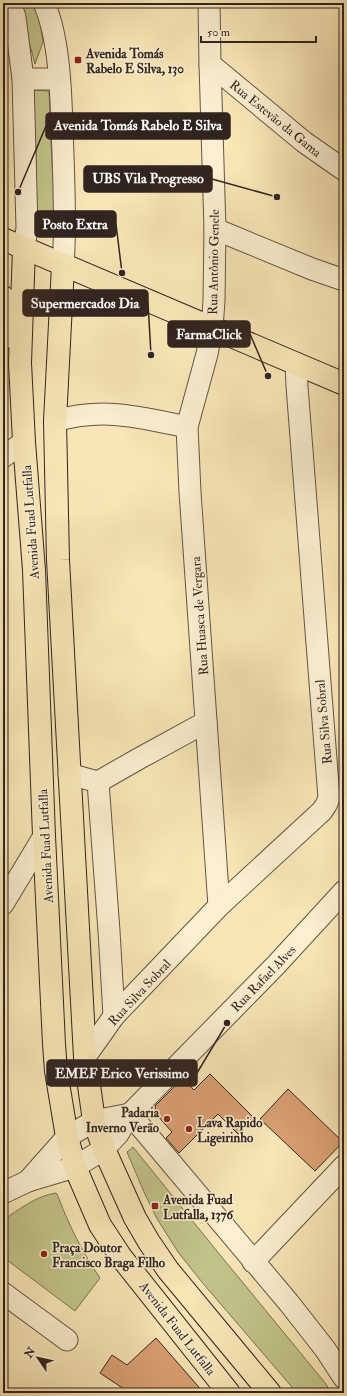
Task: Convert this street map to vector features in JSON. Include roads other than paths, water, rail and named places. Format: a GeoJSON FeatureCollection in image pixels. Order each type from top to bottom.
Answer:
{"type":"FeatureCollection","features":[{"type":"Feature","properties":{"kind":"main road"},"geometry":{"type":"LineString","coordinates":[[3,239],[344,384]]}},
{"type":"Feature","properties":{"kind":"main road","name":"Avenida Fuad Lutfalla"},"geometry":{"type":"LineString","coordinates":[[24,248],[20,363],[34,576],[44,836],[56,1071],[66,1137],[75,1167],[100,1224],[121,1256],[229,1393]]}},
{"type":"Feature","properties":{"kind":"main road","name":"Avenida Fuad Lutfalla"},"geometry":{"type":"LineString","coordinates":[[63,265],[55,421],[57,529],[69,774],[86,1057],[94,1121],[104,1149],[132,1213],[149,1242],[168,1270],[270,1393]]}},
{"type":"Feature","properties":{"kind":"main road"},"geometry":{"type":"LineString","coordinates":[[5,306],[20,363]]}},
{"type":"Feature","properties":{"kind":"main road"},"geometry":{"type":"LineString","coordinates":[[30,522],[44,530],[57,529]]}},
{"type":"Feature","properties":{"kind":"street"},"geometry":{"type":"LineString","coordinates":[[10,3],[15,17],[23,79],[27,228],[24,248]]}},
{"type":"Feature","properties":{"kind":"street"},"geometry":{"type":"LineString","coordinates":[[44,3],[48,12],[57,53],[61,100],[65,220],[63,265]]}},
{"type":"Feature","properties":{"kind":"street","name":"Rua Antônio Genele"},"geometry":{"type":"LineString","coordinates":[[210,3],[210,64],[215,229],[212,328]]}},
{"type":"Feature","properties":{"kind":"street","name":"Rua Estevão da Gama"},"geometry":{"type":"LineString","coordinates":[[210,64],[304,142],[344,170]]}},
{"type":"Feature","properties":{"kind":"street"},"geometry":{"type":"LineString","coordinates":[[23,79],[59,79]]}},
{"type":"Feature","properties":{"kind":"street"},"geometry":{"type":"LineString","coordinates":[[215,229],[344,280]]}},
{"type":"Feature","properties":{"kind":"street","name":"Rua Huasca de Vergara"},"geometry":{"type":"LineString","coordinates":[[212,328],[207,354],[187,427],[190,492],[220,906]]}},
{"type":"Feature","properties":{"kind":"street","name":"Rua Silva Sobral"},"geometry":{"type":"LineString","coordinates":[[86,1057],[114,1016],[220,906],[322,811],[329,798],[296,363]]}},
{"type":"Feature","properties":{"kind":"street"},"geometry":{"type":"LineString","coordinates":[[55,421],[73,416],[99,413],[127,415],[187,427]]}},
{"type":"Feature","properties":{"kind":"street"},"geometry":{"type":"LineString","coordinates":[[3,457],[24,442]]}},
{"type":"Feature","properties":{"kind":"street"},"geometry":{"type":"LineString","coordinates":[[69,774],[98,782],[206,722]]}},
{"type":"Feature","properties":{"kind":"street"},"geometry":{"type":"LineString","coordinates":[[327,766],[344,777]]}},
{"type":"Feature","properties":{"kind":"street"},"geometry":{"type":"LineString","coordinates":[[98,782],[114,1016]]}},
{"type":"Feature","properties":{"kind":"street"},"geometry":{"type":"LineString","coordinates":[[3,904],[44,836]]}},
{"type":"Feature","properties":{"kind":"street","name":"Rua Rafael Alves"},"geometry":{"type":"LineString","coordinates":[[28,1181],[75,1167],[104,1149],[118,1134],[130,1114],[276,965],[344,891]]}},
{"type":"Feature","properties":{"kind":"street"},"geometry":{"type":"LineString","coordinates":[[3,1193],[28,1181],[66,1137],[94,1121],[130,1114],[289,1303],[325,1349],[344,1378]]}},
{"type":"Feature","properties":{"kind":"street"},"geometry":{"type":"LineString","coordinates":[[253,1262],[344,1166]]}},
{"type":"Feature","properties":{"kind":"street"},"geometry":{"type":"LineString","coordinates":[[3,1293],[67,1340]]}},
{"type":"Feature","properties":{"kind":"place","name":"Avenida Tomás Rabelo E Silva, 130"},"geometry":{"type":"Point","coordinates":[78,60]}},
{"type":"Feature","properties":{"kind":"place","name":"Avenida Tomás Rabelo E Silva"},"geometry":{"type":"Point","coordinates":[18,192]}},
{"type":"Feature","properties":{"kind":"place","name":"UBS Vila Progresso"},"geometry":{"type":"Point","coordinates":[277,197]}},
{"type":"Feature","properties":{"kind":"place","name":"Posto Extra"},"geometry":{"type":"Point","coordinates":[122,273]}},
{"type":"Feature","properties":{"kind":"place","name":"Supermercados Dia"},"geometry":{"type":"Point","coordinates":[151,355]}},
{"type":"Feature","properties":{"kind":"place","name":"FarmaClick"},"geometry":{"type":"Point","coordinates":[268,376]}},
{"type":"Feature","properties":{"kind":"place","name":"EMEF Erico Verissimo"},"geometry":{"type":"Point","coordinates":[227,1023]}},
{"type":"Feature","properties":{"kind":"place","name":"Padaria Inverno Verão"},"geometry":{"type":"Point","coordinates":[167,1119]}},
{"type":"Feature","properties":{"kind":"place","name":"Lava Rapido Ligeirinho"},"geometry":{"type":"Point","coordinates":[189,1129]}},
{"type":"Feature","properties":{"kind":"place","name":"Avenida Fuad Lutfalla, 1376"},"geometry":{"type":"Point","coordinates":[155,1206]}},
{"type":"Feature","properties":{"kind":"place","name":"Praça Doutor Francisco Braga Filho"},"geometry":{"type":"Point","coordinates":[44,1254]}}]}
